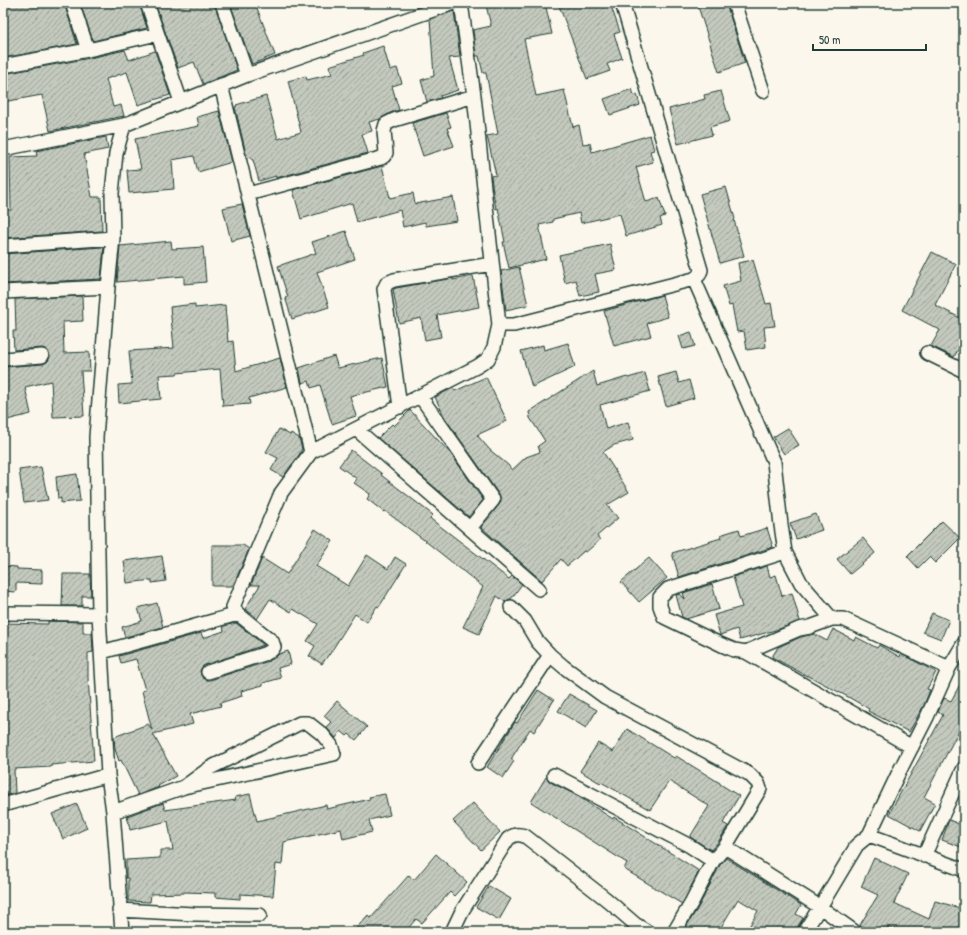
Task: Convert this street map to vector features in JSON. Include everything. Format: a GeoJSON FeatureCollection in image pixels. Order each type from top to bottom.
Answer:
{"type":"FeatureCollection","features":[{"type":"Feature","properties":{"kind":"street"},"geometry":{"type":"LineString","coordinates":[[72,3],[88,50]]}},
{"type":"Feature","properties":{"kind":"street"},"geometry":{"type":"LineString","coordinates":[[147,3],[181,102]]}},
{"type":"Feature","properties":{"kind":"street"},"geometry":{"type":"LineString","coordinates":[[222,3],[247,75]]}},
{"type":"Feature","properties":{"kind":"street"},"geometry":{"type":"LineString","coordinates":[[3,149],[124,126],[247,75],[453,3]]}},
{"type":"Feature","properties":{"kind":"street"},"geometry":{"type":"LineString","coordinates":[[208,672],[267,653],[274,647],[272,641],[238,614],[233,607],[281,493],[311,452],[478,366],[488,359],[494,347],[499,325],[474,96],[461,3]]}},
{"type":"Feature","properties":{"kind":"street"},"geometry":{"type":"LineString","coordinates":[[499,325],[514,325],[694,279],[700,275],[701,270],[622,3]]}},
{"type":"Feature","properties":{"kind":"street"},"geometry":{"type":"LineString","coordinates":[[734,3],[763,91]]}},
{"type":"Feature","properties":{"kind":"street"},"geometry":{"type":"LineString","coordinates":[[3,66],[88,50],[157,34]]}},
{"type":"Feature","properties":{"kind":"street"},"geometry":{"type":"LineString","coordinates":[[221,85],[311,452]]}},
{"type":"Feature","properties":{"kind":"street"},"geometry":{"type":"LineString","coordinates":[[248,194],[381,158],[386,153],[384,131],[386,124],[394,120],[474,96]]}},
{"type":"Feature","properties":{"kind":"street"},"geometry":{"type":"LineString","coordinates":[[122,932],[113,812],[108,775],[100,614],[96,437],[113,238],[112,193],[116,153],[124,126]]}},
{"type":"Feature","properties":{"kind":"street"},"geometry":{"type":"LineString","coordinates":[[3,246],[113,238]]}},
{"type":"Feature","properties":{"kind":"street"},"geometry":{"type":"LineString","coordinates":[[400,407],[384,288],[387,283],[394,280],[492,264]]}},
{"type":"Feature","properties":{"kind":"street"},"geometry":{"type":"LineString","coordinates":[[694,279],[774,462],[785,552],[801,583],[832,620]]}},
{"type":"Feature","properties":{"kind":"street"},"geometry":{"type":"LineString","coordinates":[[3,292],[108,288]]}},
{"type":"Feature","properties":{"kind":"street"},"geometry":{"type":"LineString","coordinates":[[927,353],[964,371]]}},
{"type":"Feature","properties":{"kind":"street"},"geometry":{"type":"LineString","coordinates":[[3,359],[42,356]]}},
{"type":"Feature","properties":{"kind":"street"},"geometry":{"type":"LineString","coordinates":[[420,396],[493,500],[470,528]]}},
{"type":"Feature","properties":{"kind":"street"},"geometry":{"type":"LineString","coordinates":[[356,429],[538,589]]}},
{"type":"Feature","properties":{"kind":"street"},"geometry":{"type":"LineString","coordinates":[[785,552],[668,588],[660,597],[660,606],[664,618],[734,650],[746,652],[912,747]]}},
{"type":"Feature","properties":{"kind":"street"},"geometry":{"type":"LineString","coordinates":[[511,607],[525,621],[537,641],[550,654],[564,667],[605,697],[748,774],[758,783],[760,789],[725,847],[713,861],[692,902],[674,932]]}},
{"type":"Feature","properties":{"kind":"street"},"geometry":{"type":"LineString","coordinates":[[3,613],[100,614]]}},
{"type":"Feature","properties":{"kind":"street"},"geometry":{"type":"LineString","coordinates":[[102,652],[238,614]]}},
{"type":"Feature","properties":{"kind":"street"},"geometry":{"type":"LineString","coordinates":[[746,652],[799,629],[832,620],[843,619],[949,668]]}},
{"type":"Feature","properties":{"kind":"street"},"geometry":{"type":"LineString","coordinates":[[804,932],[857,845],[869,835],[927,717],[949,668],[964,643]]}},
{"type":"Feature","properties":{"kind":"street"},"geometry":{"type":"LineString","coordinates":[[478,763],[550,654]]}},
{"type":"Feature","properties":{"kind":"street"},"geometry":{"type":"LineString","coordinates":[[113,812],[184,787],[334,754],[330,745],[322,734],[308,723],[300,723],[210,768],[184,787]]}},
{"type":"Feature","properties":{"kind":"street"},"geometry":{"type":"LineString","coordinates":[[924,856],[964,769]]}},
{"type":"Feature","properties":{"kind":"street"},"geometry":{"type":"LineString","coordinates":[[3,805],[108,775]]}},
{"type":"Feature","properties":{"kind":"street"},"geometry":{"type":"LineString","coordinates":[[554,775],[690,846],[713,861]]}},
{"type":"Feature","properties":{"kind":"street"},"geometry":{"type":"LineString","coordinates":[[452,932],[462,911],[505,844],[512,836],[518,834],[525,836],[606,899],[635,924],[648,932]]}},
{"type":"Feature","properties":{"kind":"street"},"geometry":{"type":"LineString","coordinates":[[869,835],[964,870]]}},
{"type":"Feature","properties":{"kind":"street"},"geometry":{"type":"LineString","coordinates":[[725,847],[820,907],[855,932]]}},
{"type":"Feature","properties":{"kind":"street"},"geometry":{"type":"LineString","coordinates":[[120,910],[194,914],[260,915]]}},
{"type":"Feature","properties":{"kind":"building"},"geometry":{"type":"Polygon","coordinates":[[[3,3],[64,3],[77,44],[3,58],[3,3]]]}},
{"type":"Feature","properties":{"kind":"building"},"geometry":{"type":"Polygon","coordinates":[[[80,3],[139,3],[147,28],[93,41],[80,3]]]}},
{"type":"Feature","properties":{"kind":"building"},"geometry":{"type":"Polygon","coordinates":[[[155,3],[214,3],[237,70],[203,84],[194,62],[178,68],[155,3]]]}},
{"type":"Feature","properties":{"kind":"building"},"geometry":{"type":"Polygon","coordinates":[[[230,3],[255,3],[275,55],[252,64],[230,3]]]}},
{"type":"Feature","properties":{"kind":"building"},"geometry":{"type":"Polygon","coordinates":[[[497,3],[545,3],[552,34],[524,39],[536,96],[564,90],[573,127],[579,125],[583,144],[590,143],[592,152],[650,135],[654,150],[650,151],[653,162],[636,167],[646,202],[659,198],[665,216],[660,218],[662,225],[626,236],[620,214],[581,223],[579,213],[553,219],[553,222],[539,225],[546,259],[509,268],[503,242],[505,242],[498,208],[496,209],[493,192],[491,176],[496,175],[487,136],[498,134],[486,73],[483,73],[479,56],[476,56],[473,30],[491,26],[486,5],[497,3]]]}},
{"type":"Feature","properties":{"kind":"building"},"geometry":{"type":"Polygon","coordinates":[[[558,3],[610,3],[620,32],[614,34],[622,58],[607,64],[610,71],[587,79],[558,3]]]}},
{"type":"Feature","properties":{"kind":"building"},"geometry":{"type":"Polygon","coordinates":[[[697,3],[726,3],[745,63],[719,72],[697,3]]]}},
{"type":"Feature","properties":{"kind":"building"},"geometry":{"type":"Polygon","coordinates":[[[454,11],[460,57],[449,58],[458,90],[440,96],[441,98],[427,102],[421,80],[434,76],[430,19],[454,11]]]}},
{"type":"Feature","properties":{"kind":"building"},"geometry":{"type":"Polygon","coordinates":[[[383,46],[390,70],[397,68],[402,83],[392,86],[399,110],[380,119],[369,122],[372,131],[362,134],[368,153],[276,178],[276,176],[259,181],[253,160],[251,157],[247,158],[235,107],[237,106],[236,105],[266,96],[278,139],[301,132],[288,81],[306,76],[307,80],[332,74],[329,66],[364,55],[363,53],[383,46]]]}},
{"type":"Feature","properties":{"kind":"building"},"geometry":{"type":"Polygon","coordinates":[[[125,50],[129,60],[155,51],[170,95],[138,105],[127,72],[106,79],[113,107],[121,105],[124,116],[50,131],[42,95],[3,102],[3,74],[125,50]]]}},
{"type":"Feature","properties":{"kind":"building"},"geometry":{"type":"Polygon","coordinates":[[[632,89],[634,95],[637,94],[640,105],[610,115],[604,99],[632,89]]]}},
{"type":"Feature","properties":{"kind":"building"},"geometry":{"type":"Polygon","coordinates":[[[721,91],[730,121],[710,127],[712,135],[678,144],[669,109],[705,99],[704,95],[721,91]]]}},
{"type":"Feature","properties":{"kind":"building"},"geometry":{"type":"Polygon","coordinates":[[[219,111],[232,162],[198,172],[194,156],[172,160],[174,189],[129,193],[127,170],[141,169],[135,139],[199,126],[197,117],[219,111]]]}},
{"type":"Feature","properties":{"kind":"building"},"geometry":{"type":"Polygon","coordinates":[[[446,113],[451,127],[447,128],[454,146],[423,156],[412,123],[446,113]]]}},
{"type":"Feature","properties":{"kind":"building"},"geometry":{"type":"Polygon","coordinates":[[[106,137],[108,149],[84,154],[92,197],[101,197],[102,231],[3,238],[3,210],[11,210],[10,157],[37,156],[36,151],[106,137]]]}},
{"type":"Feature","properties":{"kind":"building"},"geometry":{"type":"Polygon","coordinates":[[[382,166],[390,198],[413,193],[415,204],[453,197],[457,221],[426,226],[425,222],[403,227],[400,210],[357,222],[352,203],[301,219],[293,190],[382,166]]]}},
{"type":"Feature","properties":{"kind":"building"},"geometry":{"type":"Polygon","coordinates":[[[726,187],[744,256],[720,263],[700,194],[726,187]]]}},
{"type":"Feature","properties":{"kind":"building"},"geometry":{"type":"Polygon","coordinates":[[[242,204],[250,236],[231,241],[223,208],[242,204]]]}},
{"type":"Feature","properties":{"kind":"building"},"geometry":{"type":"Polygon","coordinates":[[[346,231],[355,259],[317,272],[329,307],[292,319],[285,297],[288,297],[278,266],[316,253],[312,242],[346,231]]]}},
{"type":"Feature","properties":{"kind":"building"},"geometry":{"type":"Polygon","coordinates":[[[171,241],[172,249],[203,247],[206,282],[184,284],[184,276],[117,282],[120,246],[171,241]]]}},
{"type":"Feature","properties":{"kind":"building"},"geometry":{"type":"Polygon","coordinates":[[[610,244],[616,270],[595,274],[599,292],[580,296],[576,280],[565,283],[559,255],[610,244]]]}},
{"type":"Feature","properties":{"kind":"building"},"geometry":{"type":"Polygon","coordinates":[[[104,247],[101,279],[3,284],[3,254],[104,247]]]}},
{"type":"Feature","properties":{"kind":"building"},"geometry":{"type":"Polygon","coordinates":[[[932,252],[956,264],[935,305],[964,320],[964,339],[954,357],[931,346],[940,330],[902,310],[932,252]]]}},
{"type":"Feature","properties":{"kind":"building"},"geometry":{"type":"Polygon","coordinates":[[[753,260],[766,304],[771,303],[775,326],[764,327],[766,347],[747,350],[744,331],[737,332],[732,305],[729,306],[723,286],[741,281],[738,263],[753,260]]]}},
{"type":"Feature","properties":{"kind":"building"},"geometry":{"type":"Polygon","coordinates":[[[519,267],[528,305],[506,310],[501,271],[519,267]]]}},
{"type":"Feature","properties":{"kind":"building"},"geometry":{"type":"Polygon","coordinates":[[[473,276],[479,307],[437,315],[441,337],[425,340],[421,318],[399,323],[393,289],[453,278],[453,280],[473,276]]]}},
{"type":"Feature","properties":{"kind":"building"},"geometry":{"type":"Polygon","coordinates":[[[662,295],[668,317],[647,323],[651,336],[614,346],[604,311],[662,295]]]}},
{"type":"Feature","properties":{"kind":"building"},"geometry":{"type":"Polygon","coordinates":[[[82,296],[83,321],[63,322],[64,353],[89,352],[90,371],[81,371],[84,416],[53,417],[51,381],[25,387],[31,414],[3,421],[3,367],[43,364],[47,362],[50,356],[48,351],[42,348],[14,350],[13,331],[16,331],[15,299],[82,296]]]}},
{"type":"Feature","properties":{"kind":"building"},"geometry":{"type":"Polygon","coordinates":[[[195,304],[195,308],[225,305],[228,342],[233,341],[236,371],[280,358],[287,387],[249,398],[250,404],[223,406],[220,369],[177,373],[159,375],[161,399],[119,403],[118,385],[132,384],[129,351],[174,348],[170,307],[195,304]]]}},
{"type":"Feature","properties":{"kind":"building"},"geometry":{"type":"Polygon","coordinates":[[[691,332],[695,346],[683,349],[679,336],[691,332]]]}},
{"type":"Feature","properties":{"kind":"building"},"geometry":{"type":"Polygon","coordinates":[[[568,343],[575,367],[532,387],[521,351],[543,345],[544,350],[568,343]]]}},
{"type":"Feature","properties":{"kind":"building"},"geometry":{"type":"Polygon","coordinates":[[[334,356],[338,368],[382,358],[388,387],[350,396],[356,416],[332,424],[320,385],[311,388],[309,381],[302,383],[299,368],[334,356]]]}},
{"type":"Feature","properties":{"kind":"building"},"geometry":{"type":"Polygon","coordinates":[[[593,371],[597,386],[645,373],[650,391],[600,405],[606,429],[628,422],[633,440],[614,445],[603,452],[629,492],[607,505],[618,518],[597,536],[600,540],[586,552],[584,551],[567,566],[561,559],[542,581],[481,527],[499,505],[501,501],[500,496],[445,418],[435,397],[453,388],[455,391],[486,377],[507,421],[477,435],[490,450],[512,470],[526,457],[540,452],[538,446],[545,441],[530,418],[529,412],[593,371]]]}},
{"type":"Feature","properties":{"kind":"building"},"geometry":{"type":"Polygon","coordinates":[[[676,372],[679,383],[689,380],[694,398],[666,406],[658,377],[676,372]]]}},
{"type":"Feature","properties":{"kind":"building"},"geometry":{"type":"Polygon","coordinates":[[[410,410],[451,454],[483,500],[469,517],[378,438],[392,424],[394,426],[410,410]]]}},
{"type":"Feature","properties":{"kind":"building"},"geometry":{"type":"Polygon","coordinates":[[[788,428],[799,445],[784,454],[773,437],[788,428]]]}},
{"type":"Feature","properties":{"kind":"building"},"geometry":{"type":"Polygon","coordinates":[[[279,429],[290,435],[291,433],[299,438],[302,449],[283,477],[271,470],[278,458],[266,452],[279,429]]]}},
{"type":"Feature","properties":{"kind":"building"},"geometry":{"type":"Polygon","coordinates":[[[351,450],[433,515],[430,518],[432,520],[509,579],[512,576],[522,584],[511,599],[505,602],[497,596],[479,634],[463,627],[483,587],[424,540],[367,499],[370,494],[354,483],[357,479],[339,466],[351,450]]]}},
{"type":"Feature","properties":{"kind":"building"},"geometry":{"type":"Polygon","coordinates":[[[41,467],[48,500],[24,503],[19,470],[41,467]]]}},
{"type":"Feature","properties":{"kind":"building"},"geometry":{"type":"Polygon","coordinates":[[[77,474],[80,501],[61,503],[61,498],[58,499],[56,477],[77,474]]]}},
{"type":"Feature","properties":{"kind":"building"},"geometry":{"type":"Polygon","coordinates":[[[816,514],[822,530],[796,539],[790,523],[816,514]]]}},
{"type":"Feature","properties":{"kind":"building"},"geometry":{"type":"Polygon","coordinates":[[[942,521],[960,538],[935,563],[929,557],[918,568],[907,556],[942,521]]]}},
{"type":"Feature","properties":{"kind":"building"},"geometry":{"type":"Polygon","coordinates":[[[767,528],[773,547],[679,577],[672,553],[721,538],[720,535],[739,529],[741,536],[767,528]]]}},
{"type":"Feature","properties":{"kind":"building"},"geometry":{"type":"Polygon","coordinates":[[[315,529],[333,541],[316,566],[348,586],[367,555],[388,569],[395,557],[406,564],[379,607],[377,606],[367,622],[355,614],[322,664],[309,656],[315,646],[307,641],[318,624],[293,609],[291,612],[270,599],[257,619],[245,609],[260,585],[251,585],[262,558],[287,574],[315,529]]]}},
{"type":"Feature","properties":{"kind":"building"},"geometry":{"type":"Polygon","coordinates":[[[863,538],[875,553],[850,574],[837,559],[863,538]]]}},
{"type":"Feature","properties":{"kind":"building"},"geometry":{"type":"Polygon","coordinates":[[[212,545],[243,545],[249,549],[233,586],[212,586],[212,545]]]}},
{"type":"Feature","properties":{"kind":"building"},"geometry":{"type":"Polygon","coordinates":[[[162,556],[166,581],[152,583],[152,580],[127,583],[124,561],[162,556]]]}},
{"type":"Feature","properties":{"kind":"building"},"geometry":{"type":"Polygon","coordinates":[[[649,558],[667,578],[639,602],[621,582],[649,558]]]}},
{"type":"Feature","properties":{"kind":"building"},"geometry":{"type":"Polygon","coordinates":[[[3,566],[17,567],[17,569],[42,570],[42,584],[16,583],[16,592],[3,591],[3,566]]]}},
{"type":"Feature","properties":{"kind":"building"},"geometry":{"type":"Polygon","coordinates":[[[767,566],[770,577],[776,575],[782,596],[792,593],[800,621],[779,629],[740,640],[737,629],[720,635],[714,615],[742,607],[733,577],[767,566]]]}},
{"type":"Feature","properties":{"kind":"building"},"geometry":{"type":"Polygon","coordinates":[[[63,574],[90,574],[91,596],[82,596],[82,606],[62,606],[63,574]]]}},
{"type":"Feature","properties":{"kind":"building"},"geometry":{"type":"Polygon","coordinates":[[[712,584],[719,609],[686,619],[682,617],[676,595],[680,594],[685,599],[683,593],[712,584]]]}},
{"type":"Feature","properties":{"kind":"building"},"geometry":{"type":"Polygon","coordinates":[[[157,603],[163,627],[125,637],[122,627],[142,621],[138,608],[157,603]]]}},
{"type":"Feature","properties":{"kind":"building"},"geometry":{"type":"Polygon","coordinates":[[[932,613],[949,620],[941,639],[923,632],[932,613]]]}},
{"type":"Feature","properties":{"kind":"building"},"geometry":{"type":"Polygon","coordinates":[[[48,621],[83,622],[83,633],[92,633],[93,652],[88,653],[88,678],[94,761],[51,765],[51,767],[14,769],[15,793],[3,796],[3,623],[48,624],[48,621]]]}},
{"type":"Feature","properties":{"kind":"building"},"geometry":{"type":"Polygon","coordinates":[[[236,623],[264,645],[205,665],[200,671],[203,678],[210,680],[269,661],[279,654],[288,651],[291,664],[278,668],[281,678],[241,691],[242,696],[220,703],[221,706],[190,714],[193,724],[153,734],[176,776],[158,786],[159,787],[138,795],[121,760],[119,761],[115,749],[114,737],[148,724],[152,730],[142,691],[145,690],[136,659],[121,663],[119,656],[201,633],[203,638],[224,631],[223,626],[236,623]]]}},
{"type":"Feature","properties":{"kind":"building"},"geometry":{"type":"Polygon","coordinates":[[[833,629],[854,640],[856,637],[877,648],[879,645],[900,657],[901,654],[936,672],[927,689],[930,690],[924,705],[909,732],[868,711],[869,709],[850,698],[772,657],[778,647],[801,637],[814,634],[827,641],[833,629]]]}},
{"type":"Feature","properties":{"kind":"building"},"geometry":{"type":"Polygon","coordinates":[[[964,677],[964,721],[924,797],[935,803],[920,831],[889,814],[943,715],[938,712],[944,698],[951,701],[964,677]]]}},
{"type":"Feature","properties":{"kind":"building"},"geometry":{"type":"Polygon","coordinates":[[[538,690],[554,700],[534,732],[530,729],[511,759],[514,761],[503,778],[487,767],[515,722],[517,723],[538,690]]]}},
{"type":"Feature","properties":{"kind":"building"},"geometry":{"type":"Polygon","coordinates":[[[569,694],[597,710],[586,728],[558,711],[569,694]]]}},
{"type":"Feature","properties":{"kind":"building"},"geometry":{"type":"Polygon","coordinates":[[[337,701],[367,727],[356,740],[349,734],[347,736],[341,731],[336,738],[326,727],[331,722],[324,716],[337,701]]]}},
{"type":"Feature","properties":{"kind":"building"},"geometry":{"type":"Polygon","coordinates":[[[627,729],[674,758],[676,756],[739,796],[723,823],[728,826],[711,850],[690,837],[709,806],[669,781],[650,810],[580,771],[598,743],[613,752],[627,729]]]}},
{"type":"Feature","properties":{"kind":"building"},"geometry":{"type":"Polygon","coordinates":[[[546,777],[550,782],[576,795],[613,819],[614,817],[699,871],[682,904],[624,869],[627,863],[531,802],[546,777]]]}},
{"type":"Feature","properties":{"kind":"building"},"geometry":{"type":"Polygon","coordinates":[[[250,794],[257,821],[326,805],[327,809],[385,794],[390,815],[369,820],[372,832],[343,839],[341,829],[284,842],[282,865],[276,864],[273,896],[240,894],[240,899],[215,897],[215,893],[184,892],[151,894],[150,902],[128,901],[126,860],[160,858],[160,850],[173,850],[168,821],[130,830],[127,816],[163,803],[165,810],[236,800],[235,797],[250,794]]]}},
{"type":"Feature","properties":{"kind":"building"},"geometry":{"type":"Polygon","coordinates":[[[473,803],[500,832],[481,850],[453,821],[473,803]]]}},
{"type":"Feature","properties":{"kind":"building"},"geometry":{"type":"Polygon","coordinates":[[[77,804],[87,828],[63,839],[52,814],[77,804]]]}},
{"type":"Feature","properties":{"kind":"building"},"geometry":{"type":"Polygon","coordinates":[[[949,820],[964,826],[964,848],[942,840],[949,820]]]}},
{"type":"Feature","properties":{"kind":"building"},"geometry":{"type":"Polygon","coordinates":[[[436,854],[467,882],[454,896],[450,892],[422,923],[416,919],[405,932],[353,932],[368,915],[371,918],[409,875],[414,880],[436,854]]]}},
{"type":"Feature","properties":{"kind":"building"},"geometry":{"type":"Polygon","coordinates":[[[726,858],[801,905],[796,914],[803,918],[796,932],[746,932],[758,911],[738,899],[718,932],[683,932],[699,906],[720,865],[726,858]]]}},
{"type":"Feature","properties":{"kind":"building"},"geometry":{"type":"Polygon","coordinates":[[[874,858],[908,874],[894,903],[929,919],[935,901],[964,909],[964,932],[898,932],[888,927],[886,932],[873,932],[860,925],[878,895],[861,887],[874,858]]]}},
{"type":"Feature","properties":{"kind":"building"},"geometry":{"type":"Polygon","coordinates":[[[489,886],[511,899],[499,920],[476,907],[489,886]]]}}]}
